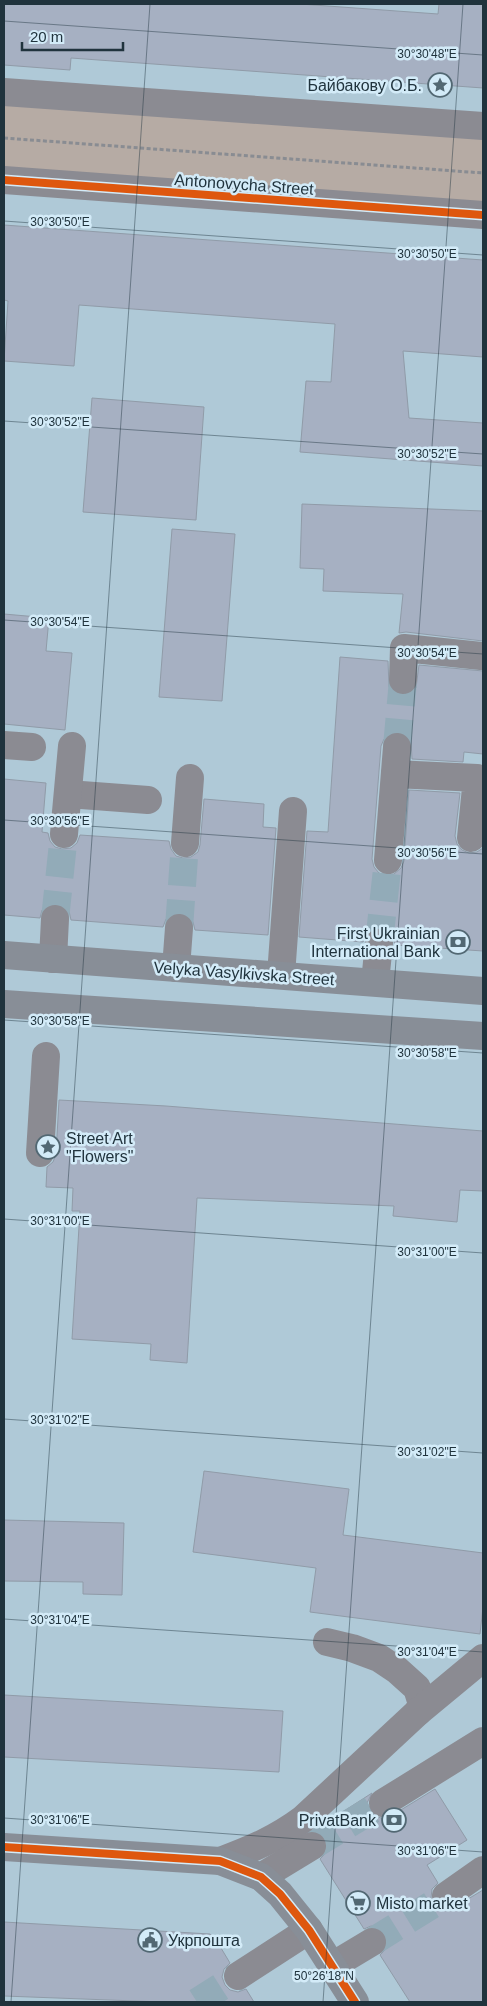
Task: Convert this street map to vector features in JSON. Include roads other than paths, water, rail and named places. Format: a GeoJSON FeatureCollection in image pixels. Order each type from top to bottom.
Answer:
{"type":"FeatureCollection","features":[{"type":"Feature","properties":{"kind":"main road","name":"Velyka Vasylkivska Street"},"geometry":{"type":"LineString","coordinates":[[4,955],[483,991]]}},
{"type":"Feature","properties":{"kind":"main road"},"geometry":{"type":"LineString","coordinates":[[4,1004],[483,1036]]}},
{"type":"Feature","properties":{"kind":"main road"},"geometry":{"type":"LineString","coordinates":[[4,1847],[220,1862],[261,1877],[280,1894],[309,1930],[354,2002]]}},
{"type":"Feature","properties":{"kind":"street"},"geometry":{"type":"LineString","coordinates":[[4,92],[483,126]]}},
{"type":"Feature","properties":{"kind":"street","name":"Antonovycha Street"},"geometry":{"type":"LineString","coordinates":[[4,180],[483,215]]}},
{"type":"Feature","properties":{"kind":"street"},"geometry":{"type":"LineString","coordinates":[[403,680],[404,648],[481,656]]}},
{"type":"Feature","properties":{"kind":"street"},"geometry":{"type":"LineString","coordinates":[[4,745],[32,747]]}},
{"type":"Feature","properties":{"kind":"street"},"geometry":{"type":"LineString","coordinates":[[64,834],[72,746]]}},
{"type":"Feature","properties":{"kind":"street"},"geometry":{"type":"LineString","coordinates":[[388,860],[397,747]]}},
{"type":"Feature","properties":{"kind":"street"},"geometry":{"type":"LineString","coordinates":[[395,774],[477,778],[471,838]]}},
{"type":"Feature","properties":{"kind":"street"},"geometry":{"type":"LineString","coordinates":[[185,842],[190,778]]}},
{"type":"Feature","properties":{"kind":"street"},"geometry":{"type":"LineString","coordinates":[[68,794],[148,800]]}},
{"type":"Feature","properties":{"kind":"street"},"geometry":{"type":"LineString","coordinates":[[281,976],[293,811]]}},
{"type":"Feature","properties":{"kind":"street"},"geometry":{"type":"LineString","coordinates":[[53,959],[56,919]]}},
{"type":"Feature","properties":{"kind":"street"},"geometry":{"type":"LineString","coordinates":[[176,968],[179,928]]}},
{"type":"Feature","properties":{"kind":"street"},"geometry":{"type":"LineString","coordinates":[[375,982],[378,943]]}},
{"type":"Feature","properties":{"kind":"street"},"geometry":{"type":"LineString","coordinates":[[40,1153],[46,1056]]}},
{"type":"Feature","properties":{"kind":"street"},"geometry":{"type":"LineString","coordinates":[[327,1642],[352,1648],[379,1658],[397,1670],[417,1688],[422,1704],[418,1712]]}},
{"type":"Feature","properties":{"kind":"street"},"geometry":{"type":"LineString","coordinates":[[220,1862],[264,1844],[303,1819],[418,1712],[483,1658]]}},
{"type":"Feature","properties":{"kind":"street"},"geometry":{"type":"LineString","coordinates":[[383,1803],[483,1742]]}},
{"type":"Feature","properties":{"kind":"street"},"geometry":{"type":"LineString","coordinates":[[261,1877],[312,1846]]}},
{"type":"Feature","properties":{"kind":"street"},"geometry":{"type":"LineString","coordinates":[[446,1896],[483,1870]]}},
{"type":"Feature","properties":{"kind":"street"},"geometry":{"type":"LineString","coordinates":[[238,1976],[309,1930]]}},
{"type":"Feature","properties":{"kind":"street"},"geometry":{"type":"LineString","coordinates":[[332,1966],[372,1942]]}},
{"type":"Feature","properties":{"kind":"tunnel"},"geometry":{"type":"LineString","coordinates":[[397,747],[403,680]]}},
{"type":"Feature","properties":{"kind":"tunnel"},"geometry":{"type":"LineString","coordinates":[[55,919],[64,834]]}},
{"type":"Feature","properties":{"kind":"tunnel"},"geometry":{"type":"LineString","coordinates":[[179,928],[185,843]]}},
{"type":"Feature","properties":{"kind":"tunnel"},"geometry":{"type":"LineString","coordinates":[[379,943],[388,860]]}},
{"type":"Feature","properties":{"kind":"tunnel"},"geometry":{"type":"LineString","coordinates":[[312,1846],[383,1803]]}},
{"type":"Feature","properties":{"kind":"tunnel"},"geometry":{"type":"LineString","coordinates":[[372,1942],[446,1896]]}},
{"type":"Feature","properties":{"kind":"tunnel"},"geometry":{"type":"LineString","coordinates":[[197,2002],[238,1976]]}},
{"type":"Feature","properties":{"kind":"place","name":"Байбакову О.Б."},"geometry":{"type":"Point","coordinates":[440,85]}},
{"type":"Feature","properties":{"kind":"place","name":"First Ukrainian International Bank"},"geometry":{"type":"Point","coordinates":[458,942]}},
{"type":"Feature","properties":{"kind":"place","name":"Street Art \"Flowers\""},"geometry":{"type":"Point","coordinates":[48,1147]}},
{"type":"Feature","properties":{"kind":"place","name":"PrivatBank"},"geometry":{"type":"Point","coordinates":[394,1820]}},
{"type":"Feature","properties":{"kind":"place","name":"Misto market"},"geometry":{"type":"Point","coordinates":[358,1903]}},
{"type":"Feature","properties":{"kind":"place","name":"Укрпошта"},"geometry":{"type":"Point","coordinates":[150,1940]}}]}
